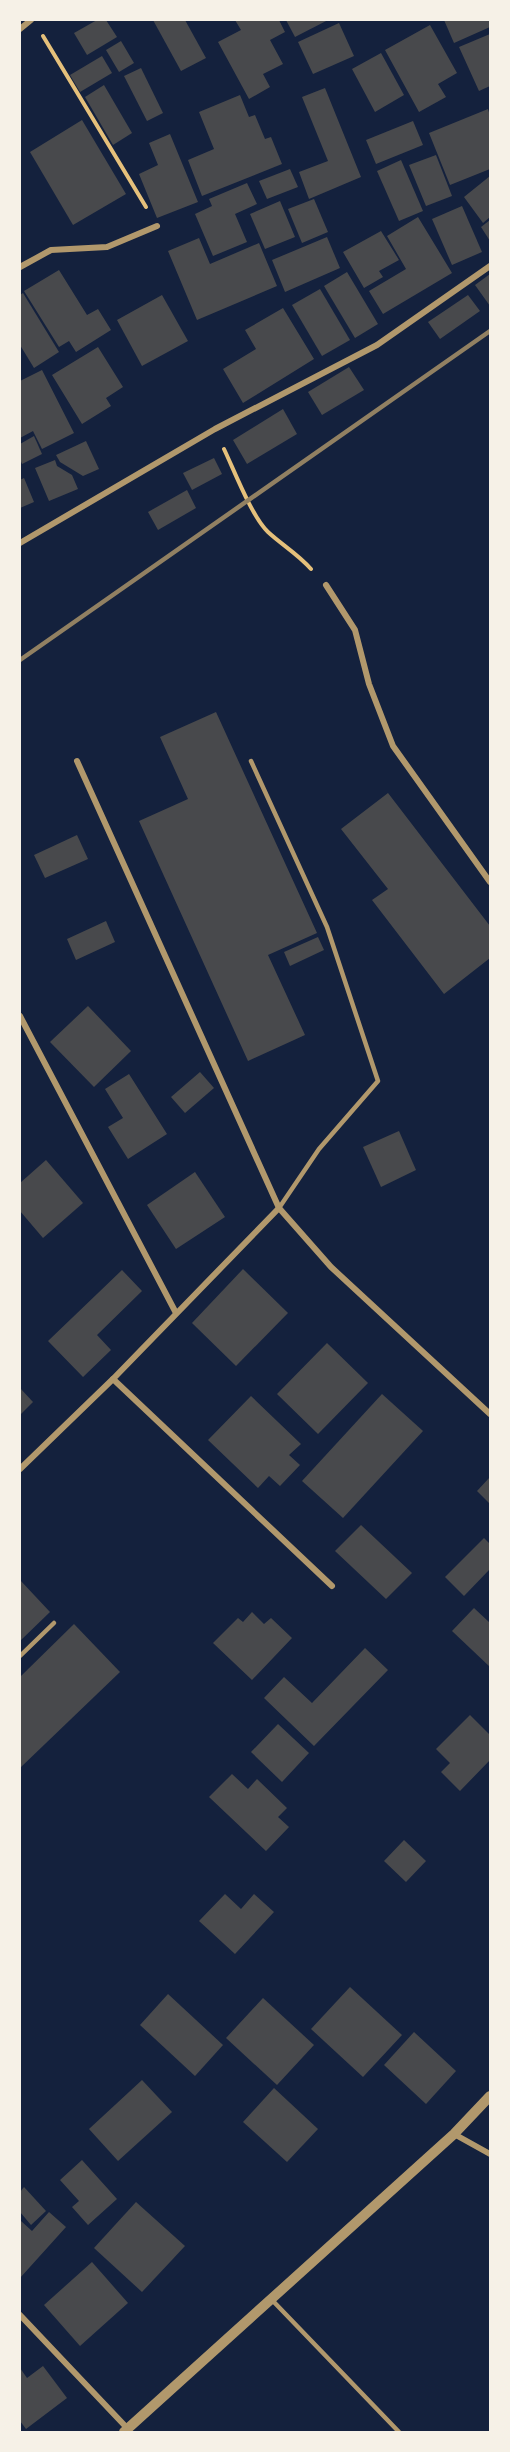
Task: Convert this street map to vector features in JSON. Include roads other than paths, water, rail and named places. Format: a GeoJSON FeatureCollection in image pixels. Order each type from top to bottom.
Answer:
{"type":"FeatureCollection","features":[{"type":"Feature","properties":{"kind":"street"},"geometry":{"type":"LineString","coordinates":[[20,29],[31,20]]}},
{"type":"Feature","properties":{"kind":"street"},"geometry":{"type":"LineString","coordinates":[[20,267],[51,250],[106,247],[157,226]]}},
{"type":"Feature","properties":{"kind":"street"},"geometry":{"type":"LineString","coordinates":[[20,543],[214,429],[377,345],[490,266]]}},
{"type":"Feature","properties":{"kind":"street"},"geometry":{"type":"LineString","coordinates":[[326,585],[355,630],[369,684],[393,746],[490,882]]}},
{"type":"Feature","properties":{"kind":"street"},"geometry":{"type":"LineString","coordinates":[[77,761],[279,1208],[331,1267],[490,1414]]}},
{"type":"Feature","properties":{"kind":"street"},"geometry":{"type":"LineString","coordinates":[[20,1016],[176,1313]]}},
{"type":"Feature","properties":{"kind":"street"},"geometry":{"type":"LineString","coordinates":[[20,1469],[113,1378],[279,1208]]}},
{"type":"Feature","properties":{"kind":"street"},"geometry":{"type":"LineString","coordinates":[[113,1378],[332,1586]]}},
{"type":"Feature","properties":{"kind":"street"},"geometry":{"type":"LineString","coordinates":[[20,2314],[126,2431],[454,2133],[490,2096]]}},
{"type":"Feature","properties":{"kind":"street"},"geometry":{"type":"LineString","coordinates":[[454,2133],[490,2154]]}},
{"type":"Feature","properties":{"kind":"lane"},"geometry":{"type":"LineString","coordinates":[[251,761],[327,927],[378,1081],[319,1149],[279,1208]]}},
{"type":"Feature","properties":{"kind":"lane"},"geometry":{"type":"LineString","coordinates":[[20,1656],[54,1623]]}},
{"type":"Feature","properties":{"kind":"lane"},"geometry":{"type":"LineString","coordinates":[[272,2300],[399,2433]]}},
{"type":"Feature","properties":{"kind":"railway"},"geometry":{"type":"LineString","coordinates":[[20,660],[490,331]]}}]}
